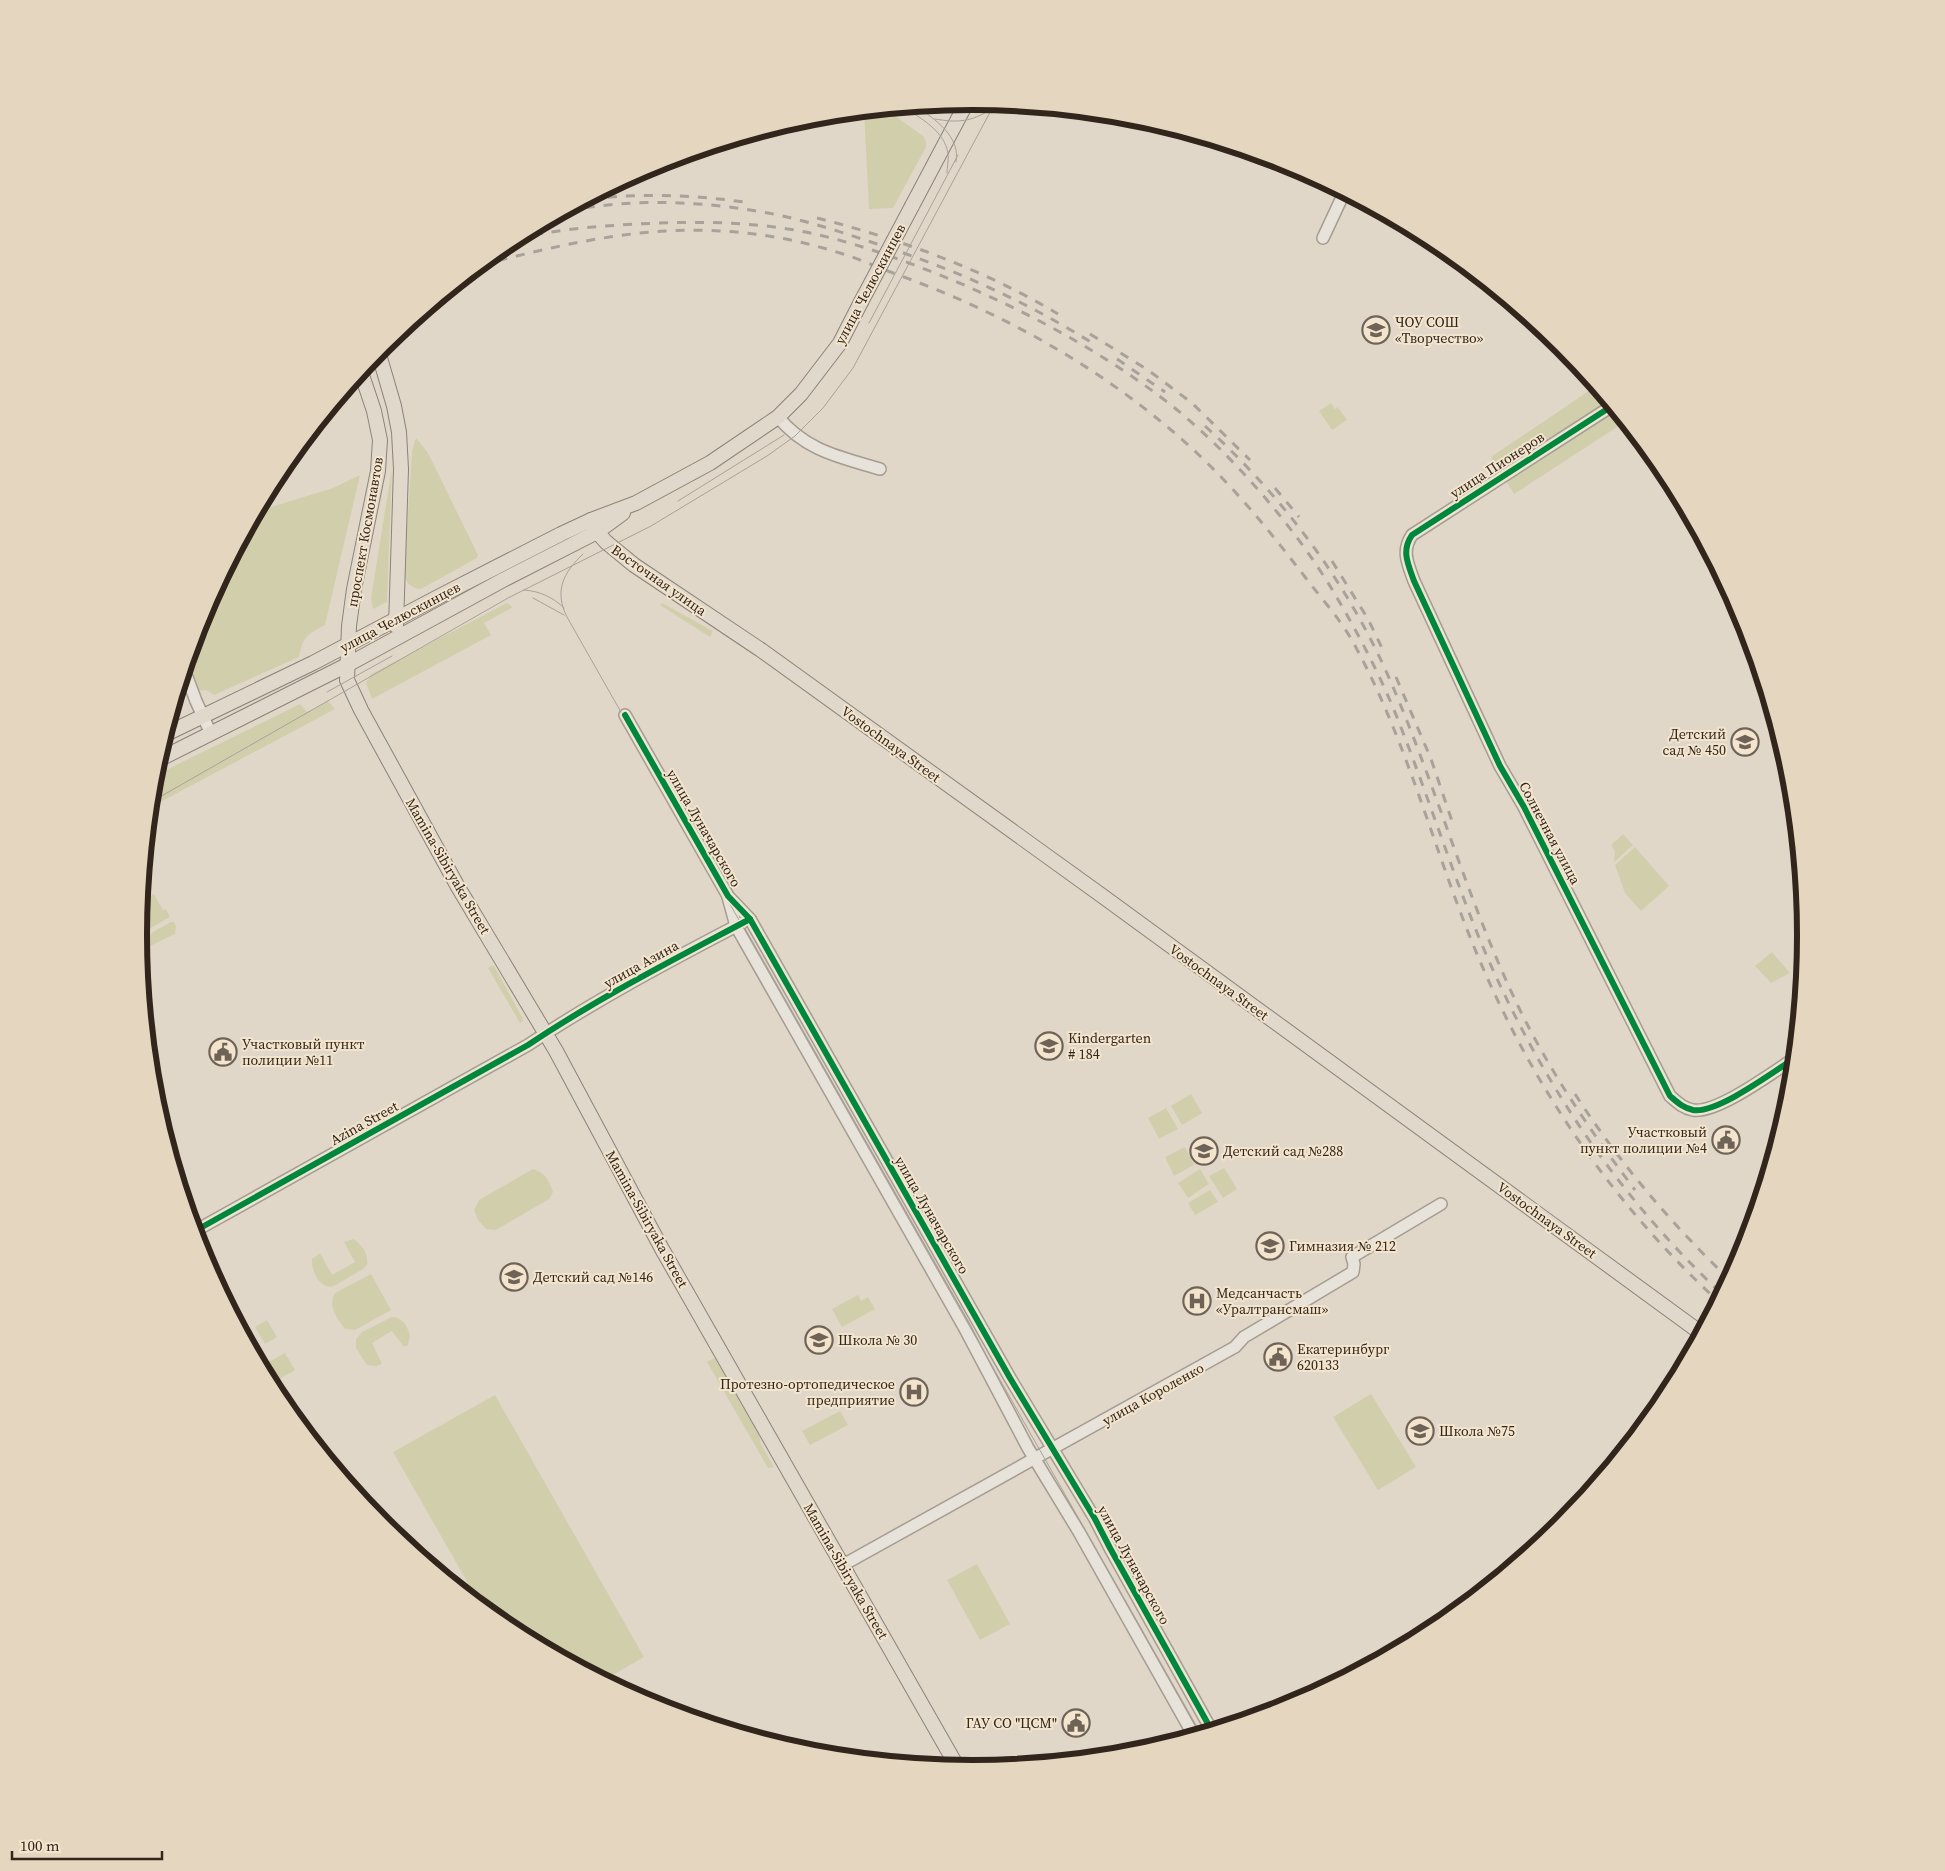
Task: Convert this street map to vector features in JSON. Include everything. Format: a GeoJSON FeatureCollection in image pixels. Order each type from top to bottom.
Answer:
{"type":"FeatureCollection","features":[{"type":"Feature","properties":{"kind":"main road","name":"улица Челюскинцев"},"geometry":{"type":"LineString","coordinates":[[167,755],[347,665],[503,580],[594,526],[710,463],[778,417],[800,394],[840,343],[963,110]]}},
{"type":"Feature","properties":{"kind":"main road","name":"проспект Космонавтов"},"geometry":{"type":"LineString","coordinates":[[381,361],[394,406],[399,432],[401,469],[396,639]]}},
{"type":"Feature","properties":{"kind":"main road","name":"проспект Космонавтов"},"geometry":{"type":"LineString","coordinates":[[347,665],[354,589],[380,455],[378,426],[363,379]]}},
{"type":"Feature","properties":{"kind":"main road","name":"улица Челюскинцев"},"geometry":{"type":"LineString","coordinates":[[173,730],[314,663],[397,618],[594,526]]}},
{"type":"Feature","properties":{"kind":"main road","name":"Восточная улица"},"geometry":{"type":"LineString","coordinates":[[594,526],[611,547],[634,565],[761,650],[1697,1330]]}},
{"type":"Feature","properties":{"kind":"main road","name":"Mamina-Sibiryaka Street"},"geometry":{"type":"LineString","coordinates":[[347,665],[347,680],[361,710],[458,887],[545,1034],[662,1249],[954,1760]]}},
{"type":"Feature","properties":{"kind":"street"},"geometry":{"type":"LineString","coordinates":[[1323,238],[1342,197]]}},
{"type":"Feature","properties":{"kind":"street","name":"улица Пионеров"},"geometry":{"type":"LineString","coordinates":[[1404,552],[1406,542],[1412,535],[1607,409]]}},
{"type":"Feature","properties":{"kind":"street"},"geometry":{"type":"LineString","coordinates":[[778,417],[790,431],[804,441],[832,455],[880,469]]}},
{"type":"Feature","properties":{"kind":"street","name":"Солнечная улица"},"geometry":{"type":"LineString","coordinates":[[1404,552],[1414,581],[1500,766],[1524,807],[1670,1096],[1680,1106],[1694,1110],[1709,1108],[1735,1096],[1788,1063]]}},
{"type":"Feature","properties":{"kind":"street"},"geometry":{"type":"LineString","coordinates":[[188,680],[211,734]]}},
{"type":"Feature","properties":{"kind":"street","name":"улица Луначарского"},"geometry":{"type":"LineString","coordinates":[[625,715],[728,896],[750,919],[1005,1370],[1095,1519],[1210,1726]]}},
{"type":"Feature","properties":{"kind":"street","name":"улица Луначарского"},"geometry":{"type":"LineString","coordinates":[[728,896],[736,926],[1191,1731]]}},
{"type":"Feature","properties":{"kind":"street","name":"улица Азина"},"geometry":{"type":"LineString","coordinates":[[545,1034],[589,1006],[750,919]]}},
{"type":"Feature","properties":{"kind":"street","name":"Azina Street"},"geometry":{"type":"LineString","coordinates":[[201,1228],[528,1046],[545,1034]]}},
{"type":"Feature","properties":{"kind":"street","name":"улица Короленко"},"geometry":{"type":"LineString","coordinates":[[843,1565],[1236,1348],[1244,1337],[1353,1272],[1354,1264],[1352,1257],[1441,1204]]}},
{"type":"Feature","properties":{"kind":"shaded area"},"geometry":{"type":"Polygon","coordinates":[[[893,114],[923,136],[926,147],[893,208],[869,209],[864,117],[893,114]]]}},
{"type":"Feature","properties":{"kind":"shaded area"},"geometry":{"type":"Polygon","coordinates":[[[1591,389],[1620,425],[1514,494],[1491,457],[1591,389]]]}},
{"type":"Feature","properties":{"kind":"shaded area"},"geometry":{"type":"Polygon","coordinates":[[[1331,403],[1335,409],[1338,407],[1347,420],[1332,430],[1319,411],[1331,403]]]}},
{"type":"Feature","properties":{"kind":"shaded area"},"geometry":{"type":"Polygon","coordinates":[[[416,438],[428,453],[478,555],[477,558],[421,589],[410,585],[404,573],[412,451],[416,438]]]}},
{"type":"Feature","properties":{"kind":"shaded area"},"geometry":{"type":"Polygon","coordinates":[[[392,468],[387,602],[373,609],[371,598],[392,468]]]}},
{"type":"Feature","properties":{"kind":"shaded area"},"geometry":{"type":"Polygon","coordinates":[[[360,475],[325,625],[314,631],[304,640],[299,657],[214,695],[206,690],[195,691],[190,674],[210,620],[232,570],[267,508],[333,488],[360,475]]]}},
{"type":"Feature","properties":{"kind":"shaded area"},"geometry":{"type":"Polygon","coordinates":[[[507,603],[513,607],[484,623],[491,635],[372,699],[366,683],[371,674],[507,603]]]}},
{"type":"Feature","properties":{"kind":"shaded area"},"geometry":{"type":"Polygon","coordinates":[[[662,603],[713,631],[710,637],[660,605],[662,603]]]}},
{"type":"Feature","properties":{"kind":"shaded area"},"geometry":{"type":"Polygon","coordinates":[[[328,701],[335,709],[158,803],[164,771],[300,704],[307,712],[328,701]]]}},
{"type":"Feature","properties":{"kind":"shaded area"},"geometry":{"type":"Polygon","coordinates":[[[1623,834],[1633,845],[1614,862],[1615,851],[1611,845],[1623,834]]]}},
{"type":"Feature","properties":{"kind":"shaded area"},"geometry":{"type":"Polygon","coordinates":[[[1635,847],[1669,886],[1641,911],[1625,893],[1615,865],[1635,847]]]}},
{"type":"Feature","properties":{"kind":"shaded area"},"geometry":{"type":"Polygon","coordinates":[[[154,894],[163,910],[166,909],[170,917],[147,930],[148,897],[154,894]]]}},
{"type":"Feature","properties":{"kind":"shaded area"},"geometry":{"type":"Polygon","coordinates":[[[171,922],[174,922],[176,926],[175,934],[150,946],[147,945],[147,935],[171,922]]]}},
{"type":"Feature","properties":{"kind":"shaded area"},"geometry":{"type":"Polygon","coordinates":[[[1772,952],[1790,973],[1771,983],[1755,966],[1772,952]]]}},
{"type":"Feature","properties":{"kind":"shaded area"},"geometry":{"type":"Polygon","coordinates":[[[494,966],[522,1017],[523,1021],[520,1023],[488,968],[494,966]]]}},
{"type":"Feature","properties":{"kind":"shaded area"},"geometry":{"type":"Polygon","coordinates":[[[1191,1094],[1202,1113],[1182,1125],[1171,1106],[1191,1094]]]}},
{"type":"Feature","properties":{"kind":"shaded area"},"geometry":{"type":"Polygon","coordinates":[[[1166,1108],[1178,1129],[1159,1139],[1148,1118],[1166,1108]]]}},
{"type":"Feature","properties":{"kind":"shaded area"},"geometry":{"type":"Polygon","coordinates":[[[1185,1147],[1194,1165],[1174,1176],[1165,1157],[1185,1147]]]}},
{"type":"Feature","properties":{"kind":"shaded area"},"geometry":{"type":"Polygon","coordinates":[[[1224,1168],[1237,1189],[1223,1198],[1209,1176],[1224,1168]]]}},
{"type":"Feature","properties":{"kind":"shaded area"},"geometry":{"type":"Polygon","coordinates":[[[533,1169],[544,1175],[548,1181],[553,1192],[549,1199],[496,1230],[486,1229],[478,1220],[474,1210],[479,1200],[533,1169]]]}},
{"type":"Feature","properties":{"kind":"shaded area"},"geometry":{"type":"Polygon","coordinates":[[[1200,1169],[1209,1184],[1188,1198],[1178,1183],[1200,1169]]]}},
{"type":"Feature","properties":{"kind":"shaded area"},"geometry":{"type":"Polygon","coordinates":[[[1210,1190],[1218,1202],[1195,1215],[1188,1203],[1210,1190]]]}},
{"type":"Feature","properties":{"kind":"shaded area"},"geometry":{"type":"Polygon","coordinates":[[[353,1239],[364,1250],[367,1257],[367,1265],[334,1286],[325,1285],[315,1274],[312,1259],[320,1253],[332,1275],[355,1262],[344,1242],[353,1239]]]}},
{"type":"Feature","properties":{"kind":"shaded area"},"geometry":{"type":"Polygon","coordinates":[[[371,1274],[391,1310],[355,1330],[345,1329],[334,1312],[332,1302],[335,1293],[371,1274]]]}},
{"type":"Feature","properties":{"kind":"shaded area"},"geometry":{"type":"Polygon","coordinates":[[[858,1295],[861,1301],[868,1297],[875,1309],[842,1327],[832,1309],[858,1295]]]}},
{"type":"Feature","properties":{"kind":"shaded area"},"geometry":{"type":"Polygon","coordinates":[[[392,1317],[396,1317],[406,1326],[410,1336],[408,1345],[404,1347],[392,1331],[372,1343],[382,1364],[376,1366],[367,1365],[356,1348],[356,1339],[362,1332],[392,1317]]]}},
{"type":"Feature","properties":{"kind":"shaded area"},"geometry":{"type":"Polygon","coordinates":[[[267,1320],[277,1337],[265,1344],[255,1327],[267,1320]]]}},
{"type":"Feature","properties":{"kind":"shaded area"},"geometry":{"type":"Polygon","coordinates":[[[285,1353],[295,1370],[278,1380],[267,1363],[285,1353]]]}},
{"type":"Feature","properties":{"kind":"shaded area"},"geometry":{"type":"Polygon","coordinates":[[[715,1358],[759,1435],[761,1444],[774,1467],[768,1468],[707,1362],[715,1358]]]}},
{"type":"Feature","properties":{"kind":"shaded area"},"geometry":{"type":"Polygon","coordinates":[[[1371,1394],[1416,1467],[1378,1490],[1333,1417],[1371,1394]]]}},
{"type":"Feature","properties":{"kind":"shaded area"},"geometry":{"type":"Polygon","coordinates":[[[495,1395],[644,1657],[609,1677],[514,1622],[473,1592],[393,1452],[495,1395]]]}},
{"type":"Feature","properties":{"kind":"shaded area"},"geometry":{"type":"Polygon","coordinates":[[[840,1411],[848,1425],[810,1445],[802,1431],[840,1411]]]}},
{"type":"Feature","properties":{"kind":"shaded area"},"geometry":{"type":"Polygon","coordinates":[[[977,1564],[1010,1624],[980,1640],[947,1580],[977,1564]]]}},
{"type":"Feature","properties":{"kind":"tram line"},"geometry":{"type":"LineString","coordinates":[[935,119],[951,121],[971,119],[989,111]]}},
{"type":"Feature","properties":{"kind":"tram line"},"geometry":{"type":"LineString","coordinates":[[159,797],[508,598],[651,526],[767,456],[795,436],[823,408],[853,368],[991,111]]}},
{"type":"Feature","properties":{"kind":"tram line"},"geometry":{"type":"LineString","coordinates":[[924,112],[939,123],[951,137],[955,145],[956,162]]}},
{"type":"Feature","properties":{"kind":"tram line"},"geometry":{"type":"LineString","coordinates":[[912,113],[931,126],[942,138],[948,153],[947,173]]}},
{"type":"Feature","properties":{"kind":"tram line"},"geometry":{"type":"LineString","coordinates":[[869,323],[958,155]]}},
{"type":"Feature","properties":{"kind":"tram line"},"geometry":{"type":"LineString","coordinates":[[678,501],[784,435]]}},
{"type":"Feature","properties":{"kind":"tram line"},"geometry":{"type":"LineString","coordinates":[[583,554],[570,568],[563,583],[561,599],[567,617],[1198,1729]]}},
{"type":"Feature","properties":{"kind":"tram line"},"geometry":{"type":"LineString","coordinates":[[524,590],[546,595],[564,608]]}},
{"type":"Feature","properties":{"kind":"tram line"},"geometry":{"type":"LineString","coordinates":[[533,598],[564,615]]}},
{"type":"Feature","properties":{"kind":"tram line"},"geometry":{"type":"LineString","coordinates":[[327,692],[392,656]]}},
{"type":"Feature","properties":{"kind":"railway"},"geometry":{"type":"LineString","coordinates":[[601,198],[667,196],[744,202]]}},
{"type":"Feature","properties":{"kind":"railway"},"geometry":{"type":"LineString","coordinates":[[582,209],[617,204],[693,204],[743,209],[796,219],[934,264],[1017,301],[1097,346]]}},
{"type":"Feature","properties":{"kind":"railway"},"geometry":{"type":"LineString","coordinates":[[817,218],[848,226],[941,257],[1001,283],[1058,314]]}},
{"type":"Feature","properties":{"kind":"railway"},"geometry":{"type":"LineString","coordinates":[[539,234],[595,227],[694,222],[743,224],[791,229],[851,243],[940,275],[985,294],[1068,336],[1146,386],[1193,424],[1260,491],[1300,541],[1333,591],[1360,639],[1400,725],[1480,940],[1502,990],[1553,1085],[1582,1130],[1647,1216],[1683,1256],[1718,1290]]}},
{"type":"Feature","properties":{"kind":"railway"},"geometry":{"type":"LineString","coordinates":[[497,261],[570,244],[659,231],[736,232],[767,236],[828,249],[935,289],[1016,327],[1055,348],[1093,372],[1165,425],[1214,469],[1255,514],[1348,633],[1388,715],[1472,942],[1518,1042],[1575,1135],[1607,1180],[1679,1263],[1715,1298]]}},
{"type":"Feature","properties":{"kind":"railway"},"geometry":{"type":"LineString","coordinates":[[1090,334],[1148,370],[1192,403],[1250,460]]}},
{"type":"Feature","properties":{"kind":"railway"},"geometry":{"type":"LineString","coordinates":[[1117,359],[1165,392]]}},
{"type":"Feature","properties":{"kind":"railway"},"geometry":{"type":"LineString","coordinates":[[1205,426],[1233,452],[1284,509],[1308,539],[1351,603],[1386,671],[1404,713],[1482,924],[1518,1006],[1557,1078],[1635,1190]]}},
{"type":"Feature","properties":{"kind":"railway"},"geometry":{"type":"LineString","coordinates":[[1275,488],[1299,517]]}},
{"type":"Feature","properties":{"kind":"railway"},"geometry":{"type":"LineString","coordinates":[[1332,561],[1368,619],[1382,648]]}},
{"type":"Feature","properties":{"kind":"railway"},"geometry":{"type":"LineString","coordinates":[[1396,677],[1431,759],[1452,821]]}},
{"type":"Feature","properties":{"kind":"railway"},"geometry":{"type":"LineString","coordinates":[[1575,1094],[1609,1144],[1647,1192],[1687,1237],[1725,1275]]}},
{"type":"Feature","properties":{"kind":"cycle path"},"geometry":{"type":"LineString","coordinates":[[1607,409],[1412,535],[1406,552],[1408,563],[1414,581],[1500,766],[1524,807],[1670,1096],[1686,1108],[1693,1110],[1716,1106],[1745,1091],[1788,1063]]}},
{"type":"Feature","properties":{"kind":"cycle path"},"geometry":{"type":"LineString","coordinates":[[625,715],[728,896],[750,919],[1010,1378],[1095,1519],[1209,1726]]}},
{"type":"Feature","properties":{"kind":"cycle path"},"geometry":{"type":"LineString","coordinates":[[201,1228],[528,1045],[609,995],[750,919]]}},
{"type":"Feature","properties":{"kind":"place","name":"ЧОУ СОШ «Творчество»"},"geometry":{"type":"Point","coordinates":[1376,330]}},
{"type":"Feature","properties":{"kind":"place","name":"Детский сад № 450"},"geometry":{"type":"Point","coordinates":[1745,742]}},
{"type":"Feature","properties":{"kind":"place","name":"Kindergarten # 184"},"geometry":{"type":"Point","coordinates":[1049,1046]}},
{"type":"Feature","properties":{"kind":"place","name":"Участковый пункт полиции №11"},"geometry":{"type":"Point","coordinates":[223,1052]}},
{"type":"Feature","properties":{"kind":"place","name":"Участковый пункт полиции №4"},"geometry":{"type":"Point","coordinates":[1726,1140]}},
{"type":"Feature","properties":{"kind":"place","name":"Детский сад №288"},"geometry":{"type":"Point","coordinates":[1204,1151]}},
{"type":"Feature","properties":{"kind":"place","name":"Гимназия № 212"},"geometry":{"type":"Point","coordinates":[1270,1246]}},
{"type":"Feature","properties":{"kind":"place","name":"Детский сад №146"},"geometry":{"type":"Point","coordinates":[514,1277]}},
{"type":"Feature","properties":{"kind":"place","name":"Медсанчасть «Уралтрансмаш»"},"geometry":{"type":"Point","coordinates":[1197,1301]}},
{"type":"Feature","properties":{"kind":"place","name":"Школа № 30"},"geometry":{"type":"Point","coordinates":[819,1340]}},
{"type":"Feature","properties":{"kind":"place","name":"Екатеринбург 620133"},"geometry":{"type":"Point","coordinates":[1278,1357]}},
{"type":"Feature","properties":{"kind":"place","name":"Протезно-ортопедическое предприятие"},"geometry":{"type":"Point","coordinates":[914,1392]}},
{"type":"Feature","properties":{"kind":"place","name":"Школа №75"},"geometry":{"type":"Point","coordinates":[1420,1431]}},
{"type":"Feature","properties":{"kind":"place","name":"ГАУ СО \"ЦСМ\""},"geometry":{"type":"Point","coordinates":[1076,1723]}}]}
